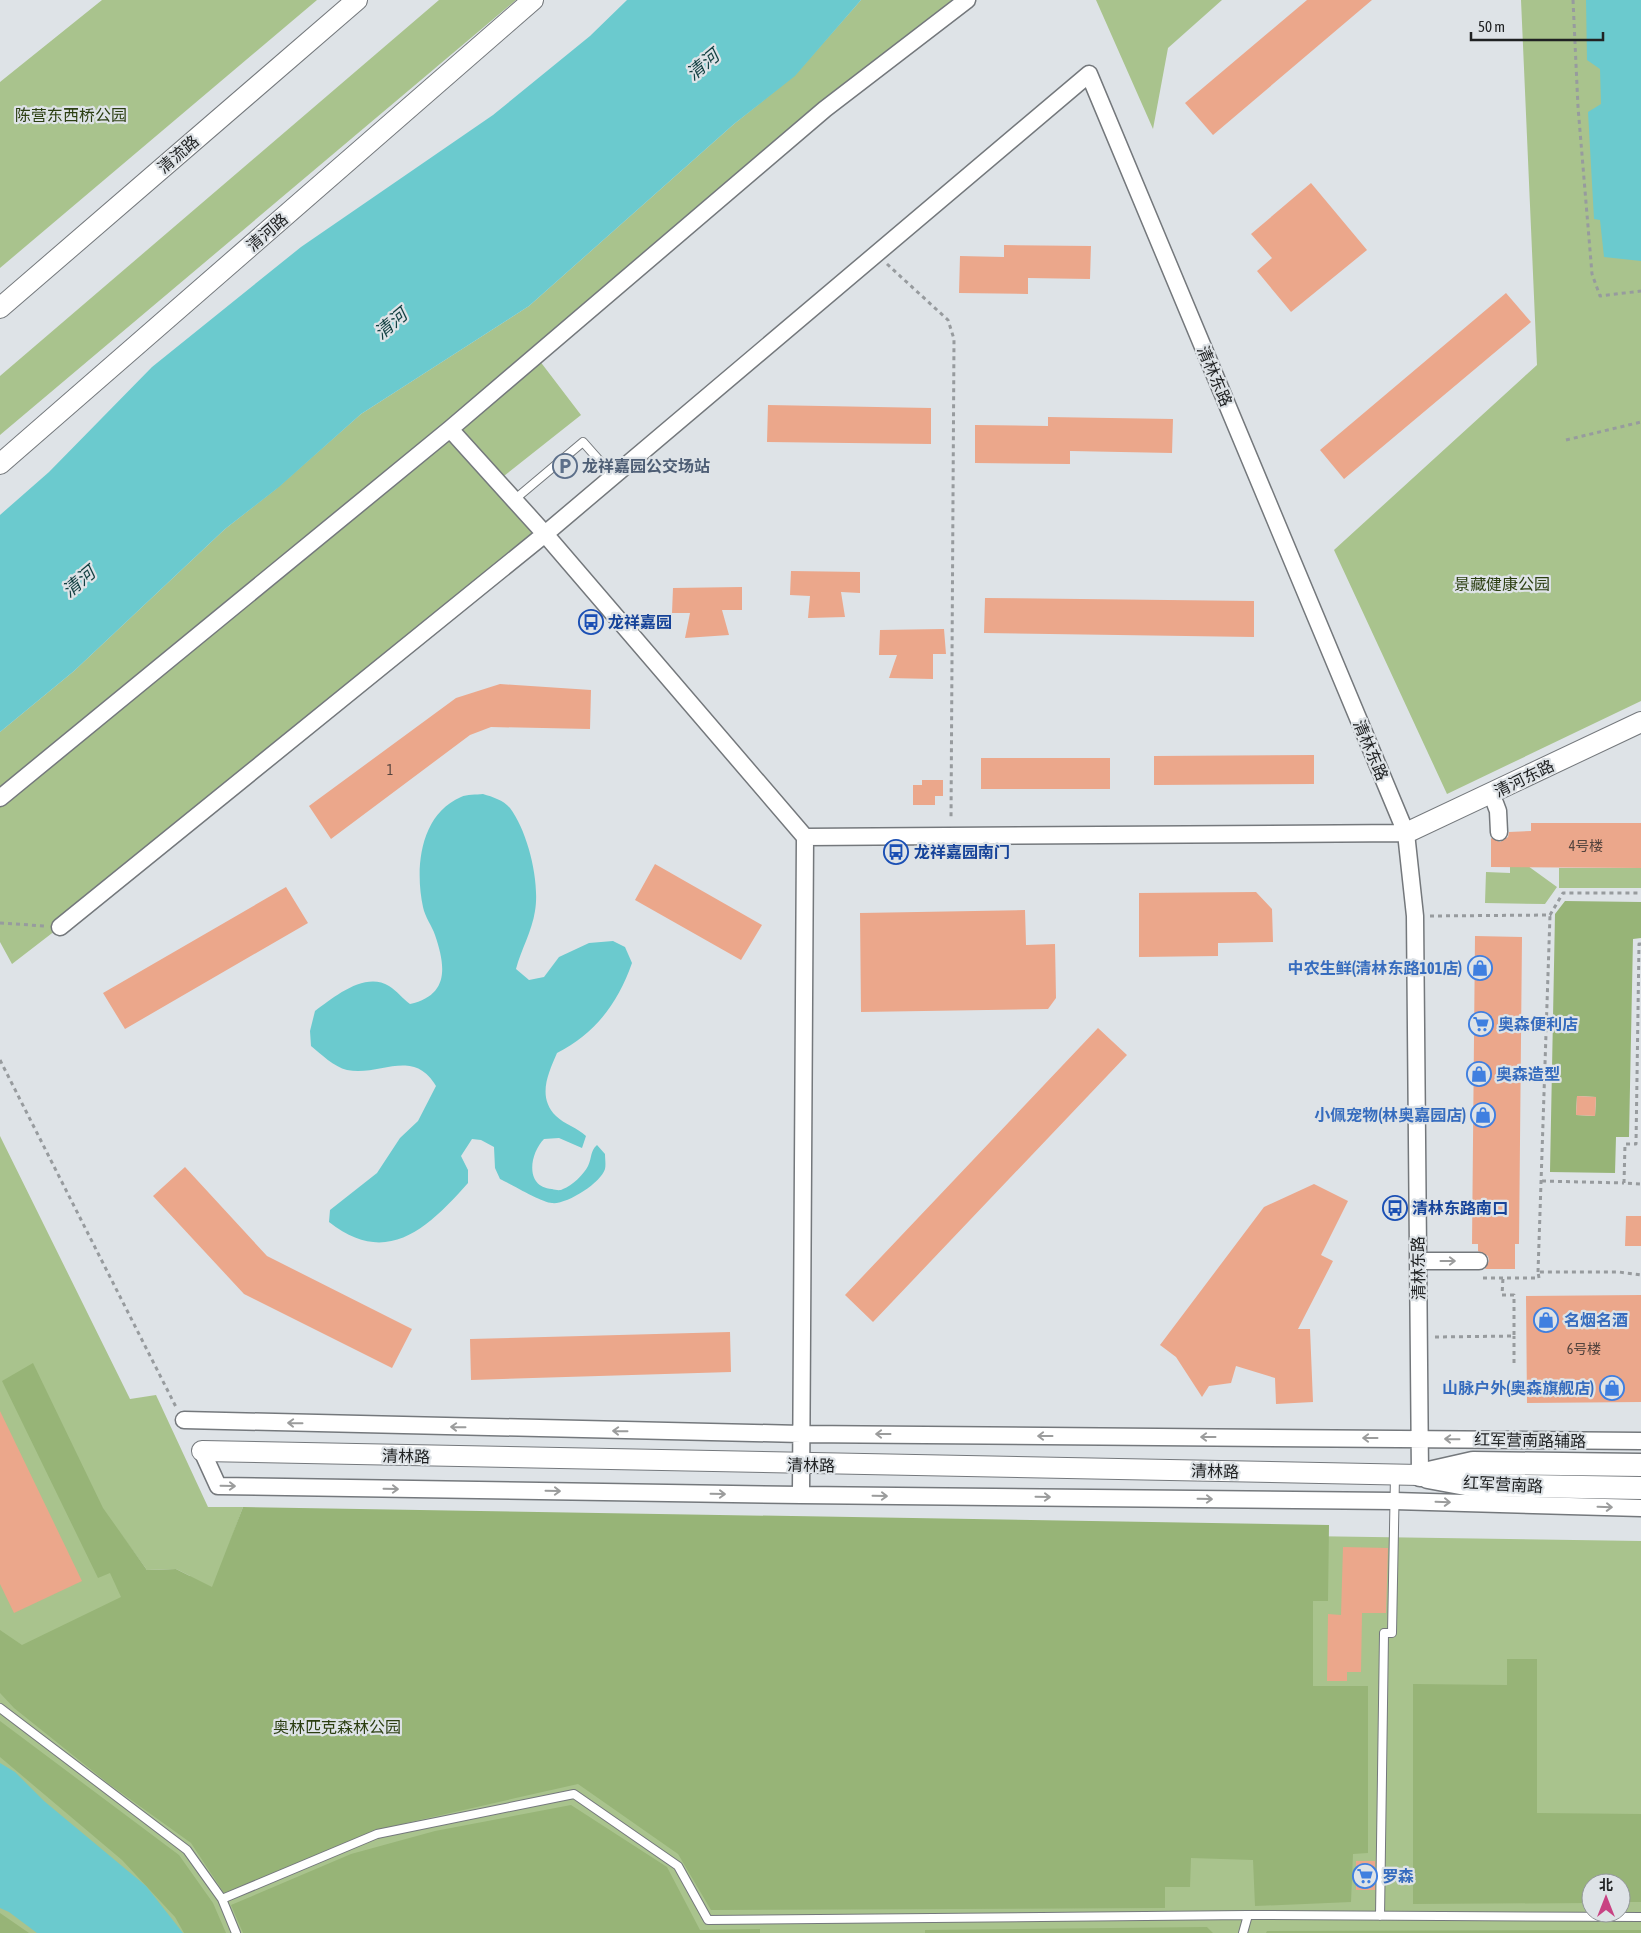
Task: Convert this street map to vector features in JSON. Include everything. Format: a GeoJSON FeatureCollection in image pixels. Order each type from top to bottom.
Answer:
{"type":"FeatureCollection","features":[{"type":"Feature","properties":{"kind":"main road","name":"红军营南路"},"geometry":{"type":"LineString","coordinates":[[1420,1475],[1473,1463],[1641,1466]]}},
{"type":"Feature","properties":{"kind":"main road","name":"红军营南路"},"geometry":{"type":"LineString","coordinates":[[1420,1475],[1471,1485],[1641,1488]]}},
{"type":"Feature","properties":{"kind":"street","name":"清流路"},"geometry":{"type":"LineString","coordinates":[[0,308],[357,0]]}},
{"type":"Feature","properties":{"kind":"street","name":"清河路"},"geometry":{"type":"LineString","coordinates":[[0,464],[533,0]]}},
{"type":"Feature","properties":{"kind":"street"},"geometry":{"type":"LineString","coordinates":[[0,798],[450,429],[825,109],[967,0]]}},
{"type":"Feature","properties":{"kind":"street","name":"清林东路"},"geometry":{"type":"LineString","coordinates":[[877,254],[1089,74],[1406,833],[1415,916],[1420,1475]]}},
{"type":"Feature","properties":{"kind":"street"},"geometry":{"type":"LineString","coordinates":[[60,928],[545,534],[877,254]]}},
{"type":"Feature","properties":{"kind":"street"},"geometry":{"type":"LineString","coordinates":[[450,429],[545,534],[805,837],[801,1495]]}},
{"type":"Feature","properties":{"kind":"street","name":"清河东路"},"geometry":{"type":"LineString","coordinates":[[1406,833],[1492,799],[1641,722]]}},
{"type":"Feature","properties":{"kind":"street"},"geometry":{"type":"LineString","coordinates":[[1492,799],[1498,811],[1499,832]]}},
{"type":"Feature","properties":{"kind":"street"},"geometry":{"type":"LineString","coordinates":[[805,837],[1406,833]]}},
{"type":"Feature","properties":{"kind":"street"},"geometry":{"type":"LineString","coordinates":[[1418,1261],[1479,1261]]}},
{"type":"Feature","properties":{"kind":"street","name":"红军营南路辅路"},"geometry":{"type":"LineString","coordinates":[[184,1420],[801,1434],[1641,1441]]}},
{"type":"Feature","properties":{"kind":"street"},"geometry":{"type":"LineString","coordinates":[[202,1451],[218,1486],[801,1495],[1394,1501],[1641,1508]]}},
{"type":"Feature","properties":{"kind":"street","name":"清林路"},"geometry":{"type":"LineString","coordinates":[[202,1451],[801,1465],[1420,1475]]}},
{"type":"Feature","properties":{"kind":"lane"},"geometry":{"type":"LineString","coordinates":[[514,500],[583,442],[613,476]]}},
{"type":"Feature","properties":{"kind":"lane"},"geometry":{"type":"LineString","coordinates":[[1380,1916],[1384,1633],[1392,1633],[1395,1474]]}},
{"type":"Feature","properties":{"kind":"lane"},"geometry":{"type":"LineString","coordinates":[[0,1708],[188,1850],[222,1899],[236,1933]]}},
{"type":"Feature","properties":{"kind":"lane"},"geometry":{"type":"LineString","coordinates":[[222,1899],[377,1834],[574,1794],[678,1866],[708,1920],[1248,1915],[1641,1917]]}},
{"type":"Feature","properties":{"kind":"lane"},"geometry":{"type":"LineString","coordinates":[[1243,1933],[1248,1915]]}},
{"type":"Feature","properties":{"kind":"path"},"geometry":{"type":"LineString","coordinates":[[1573,0],[1578,107],[1592,274],[1600,296],[1641,291]]}},
{"type":"Feature","properties":{"kind":"path"},"geometry":{"type":"LineString","coordinates":[[877,254],[948,320],[954,340],[951,836]]}},
{"type":"Feature","properties":{"kind":"path"},"geometry":{"type":"LineString","coordinates":[[1566,440],[1641,422]]}},
{"type":"Feature","properties":{"kind":"path"},"geometry":{"type":"LineString","coordinates":[[1475,1278],[1538,1278],[1550,915],[1563,893],[1641,893]]}},
{"type":"Feature","properties":{"kind":"path"},"geometry":{"type":"LineString","coordinates":[[1415,916],[1550,915]]}},
{"type":"Feature","properties":{"kind":"path"},"geometry":{"type":"LineString","coordinates":[[0,924],[60,928]]}},
{"type":"Feature","properties":{"kind":"path"},"geometry":{"type":"LineString","coordinates":[[1624,1184],[1625,1144],[1636,1144],[1639,1073],[1639,944],[1641,944]]}},
{"type":"Feature","properties":{"kind":"path"},"geometry":{"type":"LineString","coordinates":[[0,1060],[184,1420]]}},
{"type":"Feature","properties":{"kind":"path"},"geometry":{"type":"LineString","coordinates":[[1636,1119],[1641,1119]]}},
{"type":"Feature","properties":{"kind":"path"},"geometry":{"type":"LineString","coordinates":[[1542,1181],[1641,1184]]}},
{"type":"Feature","properties":{"kind":"path"},"geometry":{"type":"LineString","coordinates":[[1538,1272],[1619,1272],[1641,1275]]}},
{"type":"Feature","properties":{"kind":"path"},"geometry":{"type":"LineString","coordinates":[[1503,1278],[1502,1294],[1514,1294],[1514,1364]]}},
{"type":"Feature","properties":{"kind":"path"},"geometry":{"type":"LineString","coordinates":[[1418,1337],[1514,1336]]}},
{"type":"Feature","properties":{"kind":"green space","name":"陈营东西桥公园"},"geometry":{"type":"Polygon","coordinates":[[[102,0],[317,0],[0,268],[0,82],[102,0]]]}},
{"type":"Feature","properties":{"kind":"green space"},"geometry":{"type":"Polygon","coordinates":[[[439,0],[516,0],[0,435],[0,376],[439,0]]]}},
{"type":"Feature","properties":{"kind":"green space"},"geometry":{"type":"Polygon","coordinates":[[[861,0],[967,0],[536,356],[581,415],[495,483],[545,534],[12,964],[0,942],[0,732],[74,671],[225,529],[276,489],[361,414],[529,306],[734,124],[795,75],[861,0]]]}},
{"type":"Feature","properties":{"kind":"green space"},"geometry":{"type":"Polygon","coordinates":[[[1096,0],[1222,0],[1168,48],[1153,129],[1096,0]]]}},
{"type":"Feature","properties":{"kind":"green space","name":"景藏健康公园"},"geometry":{"type":"Polygon","coordinates":[[[1521,0],[1641,0],[1641,701],[1447,794],[1334,550],[1537,365],[1521,0]]]}},
{"type":"Feature","properties":{"kind":"green space"},"geometry":{"type":"Polygon","coordinates":[[[1510,866],[1528,866],[1557,887],[1545,904],[1485,903],[1486,872],[1510,873],[1510,866]]]}},
{"type":"Feature","properties":{"kind":"green space"},"geometry":{"type":"Polygon","coordinates":[[[1559,868],[1641,868],[1641,888],[1559,888],[1559,868]]]}},
{"type":"Feature","properties":{"kind":"green space"},"geometry":{"type":"Polygon","coordinates":[[[1565,901],[1641,902],[1641,938],[1633,939],[1629,1137],[1616,1137],[1615,1173],[1550,1172],[1555,914],[1565,901]],[[1577,1096],[1576,1115],[1595,1116],[1596,1097],[1577,1096]]]}},
{"type":"Feature","properties":{"kind":"green space","name":"奥林匹克森林公园"},"geometry":{"type":"Polygon","coordinates":[[[0,1136],[130,1399],[156,1395],[208,1507],[243,1507],[226,1553],[276,1521],[1641,1541],[1641,1933],[0,1933],[0,1136]],[[120,1533],[151,1601],[190,1576],[176,1569],[147,1570],[120,1533]]]}},
{"type":"Feature","properties":{"kind":"green space","name":"奥林匹克森林公园"},"geometry":{"type":"Polygon","coordinates":[[[33,1363],[103,1508],[147,1570],[176,1569],[212,1587],[243,1507],[1329,1525],[1328,1601],[1313,1601],[1313,1686],[1368,1686],[1368,1853],[1353,1854],[1351,1902],[1255,1906],[1253,1860],[1191,1858],[1190,1887],[1165,1887],[1165,1908],[711,1910],[678,1854],[578,1784],[406,1823],[224,1893],[191,1843],[109,1784],[14,1708],[0,1693],[0,1630],[22,1645],[121,1597],[110,1573],[98,1578],[2,1381],[33,1363]]]}},
{"type":"Feature","properties":{"kind":"green space"},"geometry":{"type":"Polygon","coordinates":[[[1507,1659],[1537,1659],[1537,1813],[1641,1814],[1641,1902],[1631,1902],[1631,1873],[1581,1873],[1581,1903],[1413,1904],[1413,1684],[1507,1685],[1507,1659]]]}},
{"type":"Feature","properties":{"kind":"green space"},"geometry":{"type":"Polygon","coordinates":[[[0,1721],[179,1855],[213,1903],[226,1933],[184,1933],[175,1917],[122,1860],[0,1757],[0,1721]]]}},
{"type":"Feature","properties":{"kind":"green space"},"geometry":{"type":"Polygon","coordinates":[[[571,1805],[667,1867],[700,1930],[760,1929],[760,1933],[243,1933],[231,1905],[351,1854],[435,1831],[571,1805]]]}},
{"type":"Feature","properties":{"kind":"green space"},"geometry":{"type":"Polygon","coordinates":[[[0,1913],[29,1933],[0,1933],[0,1913]]]}},
{"type":"Feature","properties":{"kind":"green space"},"geometry":{"type":"Polygon","coordinates":[[[1207,1927],[1213,1933],[925,1933],[925,1930],[1207,1927]]]}},
{"type":"Feature","properties":{"kind":"green space"},"geometry":{"type":"Polygon","coordinates":[[[1641,1930],[1641,1933],[1266,1933],[1267,1931],[1641,1930]]]}},
{"type":"Feature","properties":{"kind":"water","name":"清河"},"geometry":{"type":"Polygon","coordinates":[[[627,0],[861,0],[795,76],[734,124],[529,306],[361,414],[279,487],[225,529],[74,671],[0,732],[0,515],[49,472],[152,367],[301,247],[493,115],[590,36],[627,0]]]}},
{"type":"Feature","properties":{"kind":"water"},"geometry":{"type":"Polygon","coordinates":[[[1586,0],[1641,0],[1641,261],[1604,257],[1600,220],[1594,219],[1588,112],[1601,104],[1600,69],[1587,60],[1586,0]]]}},
{"type":"Feature","properties":{"kind":"water"},"geometry":{"type":"Polygon","coordinates":[[[483,794],[501,801],[510,808],[527,843],[534,872],[536,886],[535,911],[516,969],[529,980],[544,977],[559,957],[589,943],[613,941],[625,947],[632,963],[620,991],[604,1016],[583,1037],[557,1053],[550,1069],[546,1093],[550,1109],[559,1119],[586,1136],[582,1148],[559,1138],[544,1139],[535,1152],[532,1168],[533,1176],[543,1187],[562,1190],[574,1183],[584,1173],[593,1150],[597,1145],[605,1154],[605,1169],[597,1180],[574,1197],[558,1203],[547,1202],[500,1179],[495,1168],[494,1147],[481,1140],[472,1139],[461,1156],[468,1170],[468,1183],[438,1215],[405,1237],[388,1242],[370,1242],[350,1235],[329,1222],[330,1210],[377,1173],[400,1138],[418,1121],[436,1086],[427,1074],[417,1068],[395,1066],[359,1071],[347,1070],[333,1063],[311,1046],[310,1031],[315,1011],[340,993],[360,984],[370,982],[380,982],[389,986],[410,1004],[423,1000],[438,987],[442,969],[441,958],[435,935],[424,911],[421,892],[420,861],[423,845],[428,830],[447,805],[463,796],[483,794]]]}},
{"type":"Feature","properties":{"kind":"water"},"geometry":{"type":"Polygon","coordinates":[[[0,1763],[15,1772],[44,1801],[146,1886],[183,1933],[37,1933],[9,1912],[0,1908],[0,1763]]]}},
{"type":"Feature","properties":{"kind":"building"},"geometry":{"type":"Polygon","coordinates":[[[1307,0],[1372,0],[1213,135],[1185,103],[1307,0]]]}},
{"type":"Feature","properties":{"kind":"building"},"geometry":{"type":"Polygon","coordinates":[[[1311,183],[1367,250],[1291,312],[1257,271],[1272,258],[1251,234],[1311,183]]]}},
{"type":"Feature","properties":{"kind":"building"},"geometry":{"type":"Polygon","coordinates":[[[1004,245],[1091,246],[1090,279],[1028,278],[1028,294],[959,293],[960,256],[1004,257],[1004,245]]]}},
{"type":"Feature","properties":{"kind":"building"},"geometry":{"type":"Polygon","coordinates":[[[1506,293],[1531,322],[1344,479],[1320,450],[1506,293]]]}},
{"type":"Feature","properties":{"kind":"building"},"geometry":{"type":"Polygon","coordinates":[[[768,405],[931,408],[931,444],[767,442],[768,405]]]}},
{"type":"Feature","properties":{"kind":"building"},"geometry":{"type":"Polygon","coordinates":[[[1048,417],[1173,419],[1172,453],[1070,451],[1070,464],[975,463],[975,425],[1048,426],[1048,417]]]}},
{"type":"Feature","properties":{"kind":"building"},"geometry":{"type":"Polygon","coordinates":[[[791,571],[860,572],[860,593],[841,592],[845,617],[808,618],[810,596],[790,595],[791,571]]]}},
{"type":"Feature","properties":{"kind":"building"},"geometry":{"type":"Polygon","coordinates":[[[742,587],[742,610],[722,610],[729,635],[685,638],[690,613],[672,613],[673,588],[742,587]]]}},
{"type":"Feature","properties":{"kind":"building"},"geometry":{"type":"Polygon","coordinates":[[[985,598],[1254,601],[1254,637],[984,633],[985,598]]]}},
{"type":"Feature","properties":{"kind":"building"},"geometry":{"type":"Polygon","coordinates":[[[944,629],[946,654],[933,654],[933,679],[889,678],[897,655],[879,655],[880,630],[944,629]]]}},
{"type":"Feature","properties":{"kind":"building"},"geometry":{"type":"Polygon","coordinates":[[[500,684],[591,690],[590,729],[491,727],[470,735],[331,839],[309,806],[456,698],[500,684]]]}},
{"type":"Feature","properties":{"kind":"building"},"geometry":{"type":"Polygon","coordinates":[[[1314,755],[1314,784],[1154,785],[1154,756],[1314,755]]]}},
{"type":"Feature","properties":{"kind":"building"},"geometry":{"type":"Polygon","coordinates":[[[981,758],[1110,758],[1110,789],[981,789],[981,758]]]}},
{"type":"Feature","properties":{"kind":"building"},"geometry":{"type":"Polygon","coordinates":[[[922,780],[943,780],[943,796],[935,796],[935,805],[913,805],[913,785],[922,785],[922,780]]]}},
{"type":"Feature","properties":{"kind":"building"},"geometry":{"type":"Polygon","coordinates":[[[1531,823],[1641,823],[1641,868],[1491,867],[1491,838],[1500,842],[1508,837],[1509,832],[1531,831],[1531,823]]]}},
{"type":"Feature","properties":{"kind":"building"},"geometry":{"type":"Polygon","coordinates":[[[655,864],[762,925],[741,960],[635,900],[655,864]]]}},
{"type":"Feature","properties":{"kind":"building"},"geometry":{"type":"Polygon","coordinates":[[[286,887],[308,923],[125,1029],[103,993],[286,887]]]}},
{"type":"Feature","properties":{"kind":"building"},"geometry":{"type":"Polygon","coordinates":[[[1256,892],[1272,909],[1273,942],[1218,943],[1218,956],[1139,957],[1139,893],[1256,892]]]}},
{"type":"Feature","properties":{"kind":"building"},"geometry":{"type":"Polygon","coordinates":[[[1025,910],[1026,945],[1055,944],[1056,998],[1048,1009],[861,1012],[860,913],[1025,910]]]}},
{"type":"Feature","properties":{"kind":"building"},"geometry":{"type":"Polygon","coordinates":[[[1475,936],[1522,937],[1519,1244],[1515,1244],[1515,1269],[1485,1269],[1489,1261],[1488,1256],[1478,1251],[1478,1244],[1472,1244],[1475,936]]]}},
{"type":"Feature","properties":{"kind":"building"},"geometry":{"type":"Polygon","coordinates":[[[1098,1028],[1127,1055],[873,1322],[845,1295],[1098,1028]]]}},
{"type":"Feature","properties":{"kind":"building"},"geometry":{"type":"Polygon","coordinates":[[[1577,1096],[1596,1097],[1595,1116],[1576,1115],[1577,1096]]]}},
{"type":"Feature","properties":{"kind":"building"},"geometry":{"type":"Polygon","coordinates":[[[185,1167],[267,1256],[412,1329],[392,1368],[244,1294],[153,1196],[185,1167]]]}},
{"type":"Feature","properties":{"kind":"building"},"geometry":{"type":"Polygon","coordinates":[[[1314,1184],[1348,1201],[1321,1255],[1333,1261],[1298,1329],[1310,1329],[1313,1402],[1276,1404],[1275,1378],[1236,1366],[1231,1383],[1209,1386],[1202,1397],[1176,1357],[1160,1345],[1264,1207],[1314,1184]]]}},
{"type":"Feature","properties":{"kind":"building"},"geometry":{"type":"Polygon","coordinates":[[[1626,1216],[1641,1216],[1641,1246],[1625,1246],[1626,1216]]]}},
{"type":"Feature","properties":{"kind":"building"},"geometry":{"type":"Polygon","coordinates":[[[1641,1295],[1641,1402],[1527,1403],[1526,1296],[1641,1295]]]}},
{"type":"Feature","properties":{"kind":"building"},"geometry":{"type":"Polygon","coordinates":[[[730,1332],[731,1372],[471,1380],[470,1339],[730,1332]]]}},
{"type":"Feature","properties":{"kind":"building"},"geometry":{"type":"Polygon","coordinates":[[[0,1411],[82,1581],[14,1613],[0,1584],[0,1411]]]}},
{"type":"Feature","properties":{"kind":"building"},"geometry":{"type":"Polygon","coordinates":[[[1343,1547],[1388,1548],[1386,1613],[1362,1613],[1361,1672],[1347,1672],[1347,1681],[1327,1681],[1328,1614],[1341,1615],[1343,1547]]]}},
{"type":"Feature","properties":{"kind":"building","name":"罗森"},"geometry":{"type":"Polygon","coordinates":[[[1356,1861],[1375,1861],[1375,1890],[1356,1890],[1356,1861]]]}},
{"type":"Feature","properties":{"kind":"place","name":"龙祥嘉园公交场站"},"geometry":{"type":"Point","coordinates":[565,466]}},
{"type":"Feature","properties":{"kind":"place","name":"龙祥嘉园"},"geometry":{"type":"Point","coordinates":[591,622]}},
{"type":"Feature","properties":{"kind":"place","name":"龙祥嘉园南门"},"geometry":{"type":"Point","coordinates":[896,852]}},
{"type":"Feature","properties":{"kind":"place","name":"中农生鲜(清林东路101店)"},"geometry":{"type":"Point","coordinates":[1480,968]}},
{"type":"Feature","properties":{"kind":"place","name":"奥森便利店"},"geometry":{"type":"Point","coordinates":[1481,1024]}},
{"type":"Feature","properties":{"kind":"place","name":"奥森造型"},"geometry":{"type":"Point","coordinates":[1479,1074]}},
{"type":"Feature","properties":{"kind":"place","name":"小佩宠物(林奥嘉园店)"},"geometry":{"type":"Point","coordinates":[1483,1115]}},
{"type":"Feature","properties":{"kind":"place","name":"清林东路南口"},"geometry":{"type":"Point","coordinates":[1395,1208]}},
{"type":"Feature","properties":{"kind":"place","name":"名烟名酒"},"geometry":{"type":"Point","coordinates":[1546,1320]}},
{"type":"Feature","properties":{"kind":"place","name":"山脉户外(奥森旗舰店)"},"geometry":{"type":"Point","coordinates":[1612,1388]}},
{"type":"Feature","properties":{"kind":"place","name":"罗森"},"geometry":{"type":"Point","coordinates":[1365,1876]}}]}
